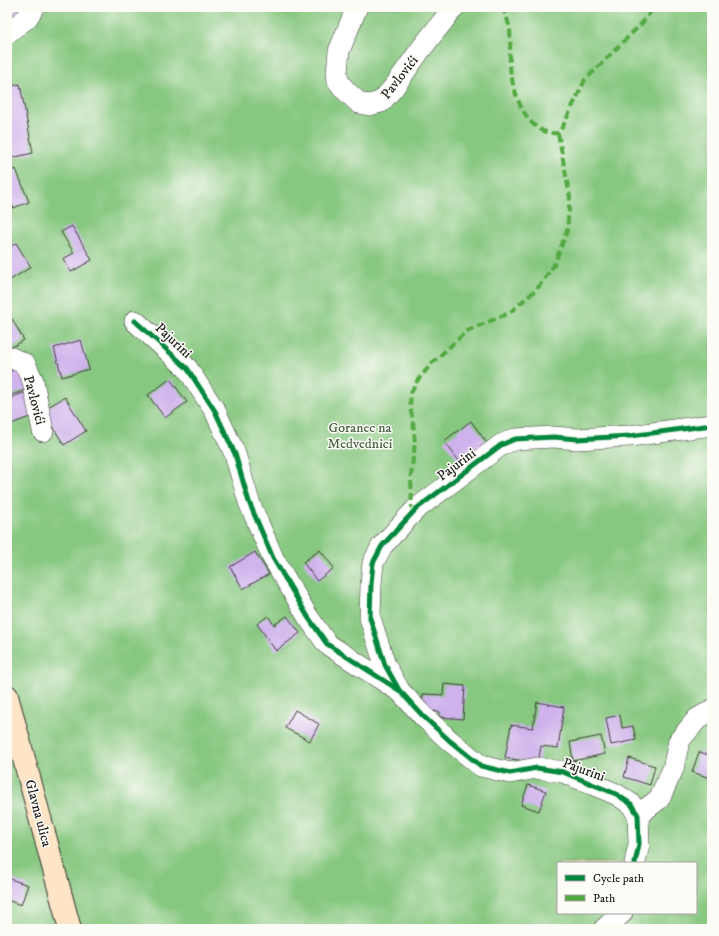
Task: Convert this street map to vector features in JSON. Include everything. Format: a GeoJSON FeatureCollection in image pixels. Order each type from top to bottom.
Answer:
{"type":"FeatureCollection","features":[{"type":"Feature","properties":{"kind":"main road","name":"Glavna ulica"},"geometry":{"type":"LineString","coordinates":[[7,696],[70,929]]}},
{"type":"Feature","properties":{"kind":"street"},"geometry":{"type":"LineString","coordinates":[[7,33],[27,18],[34,7]]}},
{"type":"Feature","properties":{"kind":"street","name":"Pavlovići"},"geometry":{"type":"LineString","coordinates":[[357,7],[339,51],[337,72],[338,80],[345,90],[359,102],[370,104],[381,102],[394,87],[454,7]]}},
{"type":"Feature","properties":{"kind":"street","name":"Pajurini"},"geometry":{"type":"LineString","coordinates":[[135,321],[187,368],[215,411],[235,454],[249,502],[273,558],[326,644],[399,690],[450,741],[481,766],[510,773],[537,768],[563,772],[616,794],[631,804],[638,815]]}},
{"type":"Feature","properties":{"kind":"street","name":"Pavlovići"},"geometry":{"type":"LineString","coordinates":[[7,356],[24,364],[33,381],[43,431]]}},
{"type":"Feature","properties":{"kind":"street","name":"Pajurini"},"geometry":{"type":"LineString","coordinates":[[399,690],[385,665],[370,618],[371,584],[373,563],[382,546],[416,509],[501,445],[515,439],[554,437],[577,439],[630,436],[712,425]]}},
{"type":"Feature","properties":{"kind":"street"},"geometry":{"type":"LineString","coordinates":[[636,862],[639,844],[638,815],[659,799],[673,768],[679,741],[697,720],[712,710]]}},
{"type":"Feature","properties":{"kind":"street"},"geometry":{"type":"LineString","coordinates":[[604,929],[621,914]]}},
{"type":"Feature","properties":{"kind":"green space","name":"Goranec na Medvednici"},"geometry":{"type":"Polygon","coordinates":[[[7,7],[712,7],[712,929],[7,929],[7,7]]]}},
{"type":"Feature","properties":{"kind":"building"},"geometry":{"type":"Polygon","coordinates":[[[7,7],[25,7],[14,19],[7,10],[7,7]]]}},
{"type":"Feature","properties":{"kind":"building"},"geometry":{"type":"Polygon","coordinates":[[[20,84],[33,153],[11,158],[7,135],[7,87],[20,84]]]}},
{"type":"Feature","properties":{"kind":"building"},"geometry":{"type":"Polygon","coordinates":[[[16,169],[29,202],[13,208],[7,191],[7,173],[16,169]]]}},
{"type":"Feature","properties":{"kind":"building"},"geometry":{"type":"Polygon","coordinates":[[[72,226],[92,260],[71,272],[63,259],[74,253],[61,232],[72,226]]]}},
{"type":"Feature","properties":{"kind":"building"},"geometry":{"type":"Polygon","coordinates":[[[16,243],[31,267],[7,282],[7,249],[16,243]]]}},
{"type":"Feature","properties":{"kind":"building"},"geometry":{"type":"Polygon","coordinates":[[[12,319],[24,340],[7,350],[7,322],[12,319]]]}},
{"type":"Feature","properties":{"kind":"building"},"geometry":{"type":"Polygon","coordinates":[[[81,340],[89,369],[62,377],[54,348],[81,340]]]}},
{"type":"Feature","properties":{"kind":"building"},"geometry":{"type":"Polygon","coordinates":[[[22,366],[31,388],[9,396],[7,390],[7,372],[22,366]]]}},
{"type":"Feature","properties":{"kind":"building"},"geometry":{"type":"Polygon","coordinates":[[[170,379],[187,402],[165,418],[148,395],[170,379]]]}},
{"type":"Feature","properties":{"kind":"building"},"geometry":{"type":"Polygon","coordinates":[[[29,391],[38,414],[11,424],[7,414],[7,399],[29,391]]]}},
{"type":"Feature","properties":{"kind":"building"},"geometry":{"type":"Polygon","coordinates":[[[65,397],[86,431],[64,445],[43,410],[65,397]]]}},
{"type":"Feature","properties":{"kind":"building"},"geometry":{"type":"Polygon","coordinates":[[[471,421],[489,446],[462,465],[444,441],[471,421]]]}},
{"type":"Feature","properties":{"kind":"building"},"geometry":{"type":"Polygon","coordinates":[[[320,550],[334,568],[317,581],[303,562],[320,550]]]}},
{"type":"Feature","properties":{"kind":"building"},"geometry":{"type":"Polygon","coordinates":[[[255,552],[269,574],[243,589],[230,567],[255,552]]]}},
{"type":"Feature","properties":{"kind":"building"},"geometry":{"type":"Polygon","coordinates":[[[268,616],[274,625],[287,616],[300,633],[276,651],[257,624],[268,616]]]}},
{"type":"Feature","properties":{"kind":"building"},"geometry":{"type":"Polygon","coordinates":[[[444,684],[465,686],[463,719],[440,717],[440,712],[422,710],[423,694],[443,695],[444,684]]]}},
{"type":"Feature","properties":{"kind":"building"},"geometry":{"type":"Polygon","coordinates":[[[537,702],[564,707],[558,748],[541,746],[538,763],[505,758],[511,725],[533,728],[537,702]]]}},
{"type":"Feature","properties":{"kind":"building"},"geometry":{"type":"Polygon","coordinates":[[[295,710],[319,724],[310,741],[285,728],[295,710]]]}},
{"type":"Feature","properties":{"kind":"building"},"geometry":{"type":"Polygon","coordinates":[[[620,715],[622,728],[633,726],[636,740],[611,745],[606,718],[620,715]]]}},
{"type":"Feature","properties":{"kind":"building"},"geometry":{"type":"Polygon","coordinates":[[[601,736],[605,754],[573,761],[570,742],[601,736]]]}},
{"type":"Feature","properties":{"kind":"building"},"geometry":{"type":"Polygon","coordinates":[[[699,752],[712,756],[712,773],[710,778],[692,772],[699,752]]]}},
{"type":"Feature","properties":{"kind":"building"},"geometry":{"type":"Polygon","coordinates":[[[629,758],[655,766],[650,785],[624,777],[629,758]]]}},
{"type":"Feature","properties":{"kind":"building"},"geometry":{"type":"Polygon","coordinates":[[[528,785],[546,791],[539,811],[521,805],[528,785]]]}},
{"type":"Feature","properties":{"kind":"building"},"geometry":{"type":"Polygon","coordinates":[[[10,879],[28,885],[21,905],[7,900],[7,888],[10,879]]]}},
{"type":"Feature","properties":{"kind":"marked path"},"geometry":{"type":"LineString","coordinates":[[502,7],[509,27],[510,67],[514,89],[518,100],[523,111],[537,128],[547,132],[558,133],[563,126],[585,80],[643,22],[654,7]]}},
{"type":"Feature","properties":{"kind":"marked path"},"geometry":{"type":"LineString","coordinates":[[412,513],[411,475],[415,443],[410,407],[411,393],[417,381],[433,362],[467,331],[509,313],[537,289],[554,265],[567,231],[570,197],[558,133]]}},
{"type":"Feature","properties":{"kind":"cycle path"},"geometry":{"type":"LineString","coordinates":[[135,321],[187,368],[215,411],[235,454],[249,502],[273,558],[308,617],[327,644],[397,689]]}},
{"type":"Feature","properties":{"kind":"cycle path"},"geometry":{"type":"LineString","coordinates":[[635,862],[639,844],[638,815],[631,804],[616,794],[563,772],[537,768],[510,773],[481,766],[450,741],[423,716],[399,690],[385,665],[370,618],[373,563],[382,546],[416,509],[501,445],[515,439],[554,437],[577,439],[630,436],[712,425]]}}]}
